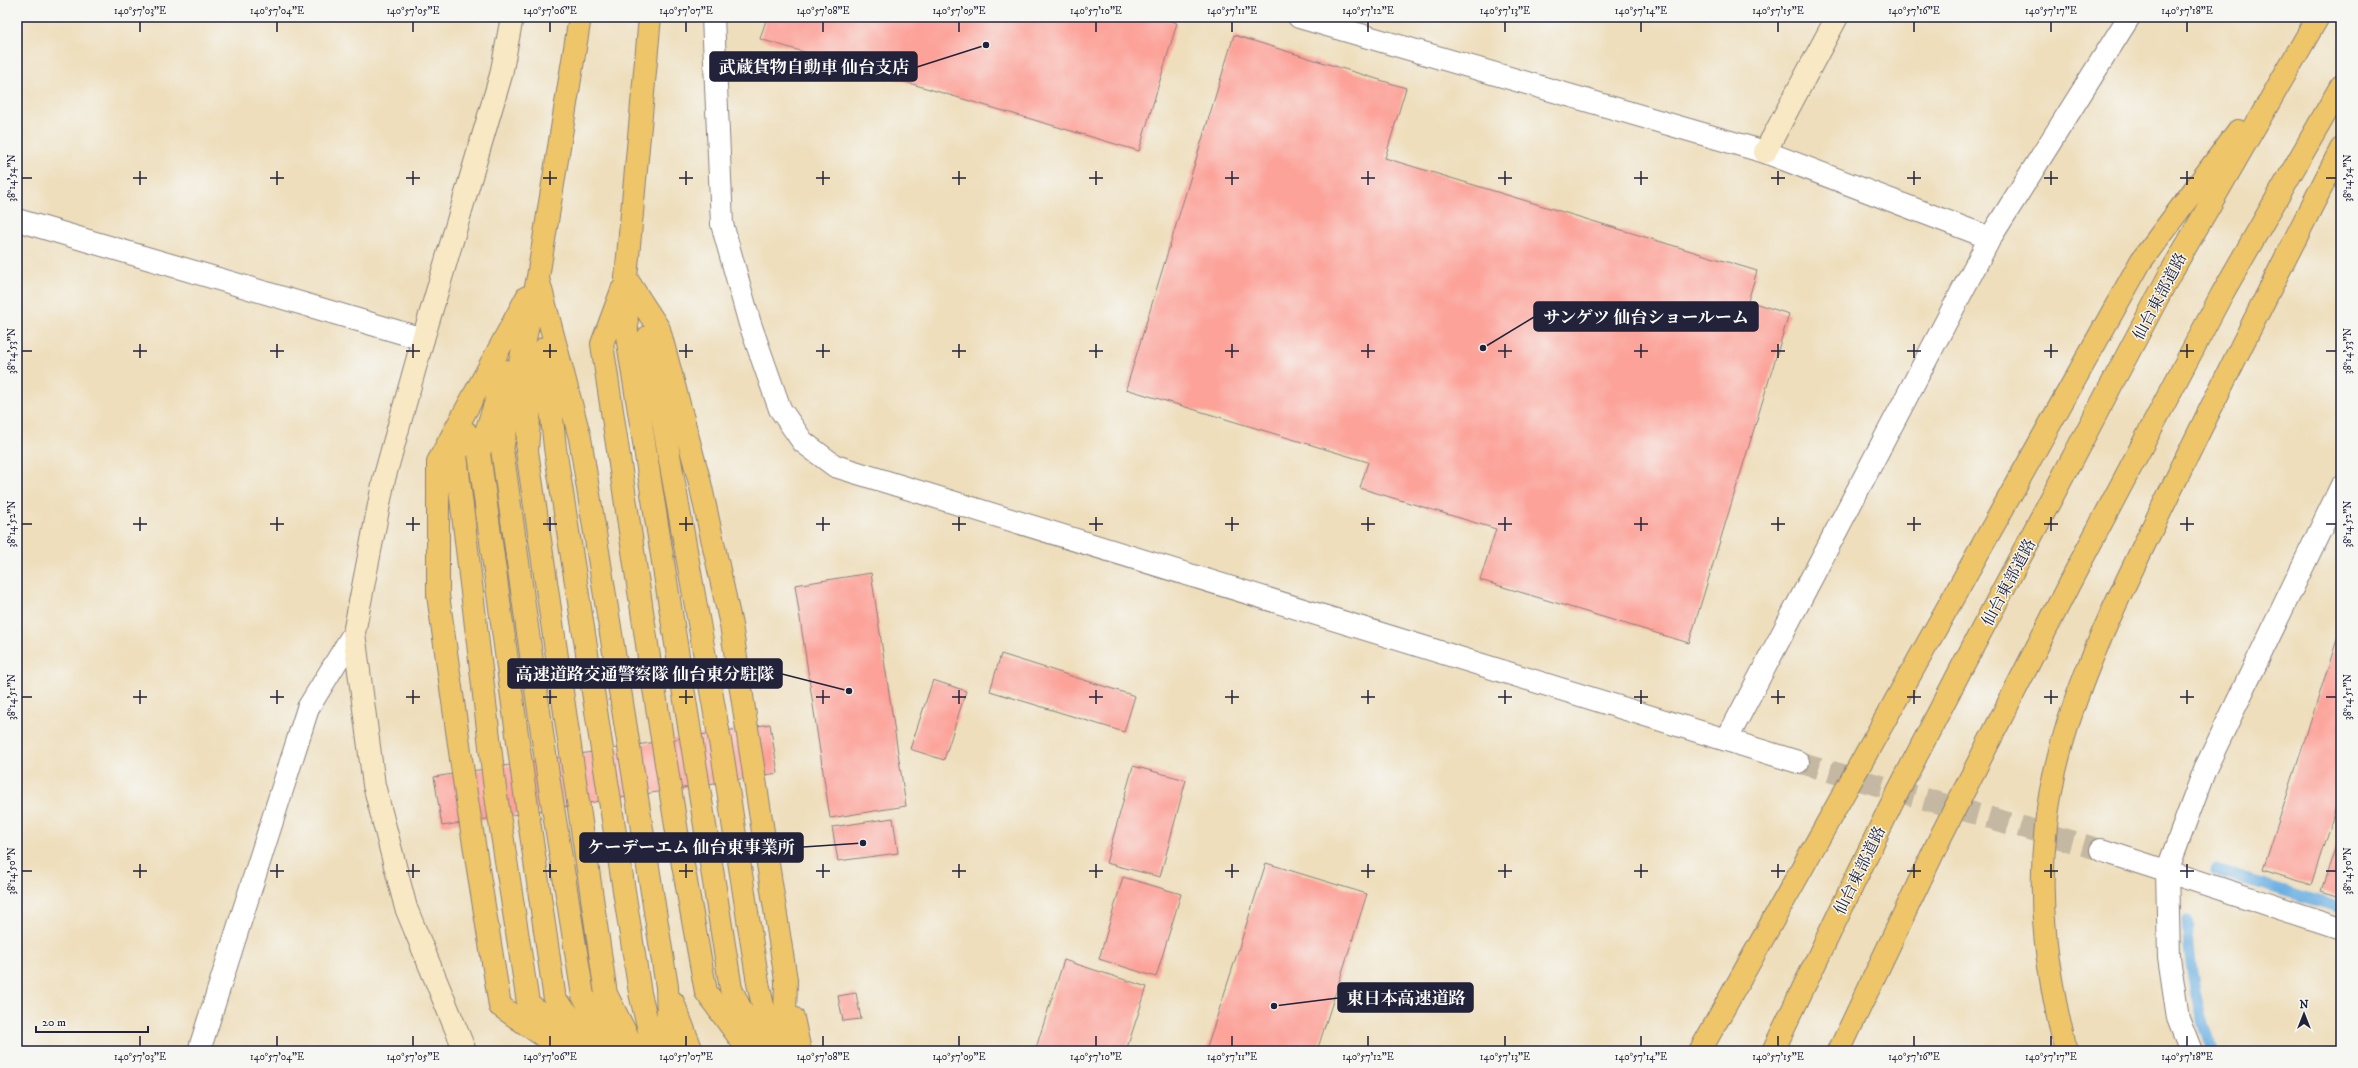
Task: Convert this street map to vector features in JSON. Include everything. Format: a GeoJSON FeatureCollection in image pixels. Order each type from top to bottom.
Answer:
{"type":"FeatureCollection","features":[{"type":"Feature","properties":{"kind":"highway"},"geometry":{"type":"LineString","coordinates":[[580,17],[538,277],[502,449],[549,782],[583,996],[621,1051]]}},
{"type":"Feature","properties":{"kind":"highway"},"geometry":{"type":"LineString","coordinates":[[650,17],[626,278],[627,336],[731,989],[761,1051]]}},
{"type":"Feature","properties":{"kind":"highway","name":"仙台東部道路"},"geometry":{"type":"LineString","coordinates":[[1772,1051],[1891,805],[1960,671],[2170,274],[2318,17]]}},
{"type":"Feature","properties":{"kind":"highway"},"geometry":{"type":"LineString","coordinates":[[1700,1051],[2141,261],[2298,52]]}},
{"type":"Feature","properties":{"kind":"highway"},"geometry":{"type":"LineString","coordinates":[[1839,1051],[1940,836],[2069,584],[2222,294],[2341,86]]}},
{"type":"Feature","properties":{"kind":"highway"},"geometry":{"type":"LineString","coordinates":[[2066,1051],[2054,1002],[2045,947],[2042,882],[2046,823],[2054,777],[2075,704],[2121,592],[2257,312],[2341,149]]}},
{"type":"Feature","properties":{"kind":"highway"},"geometry":{"type":"LineString","coordinates":[[538,277],[580,438],[667,986],[669,1051]]}},
{"type":"Feature","properties":{"kind":"highway"},"geometry":{"type":"LineString","coordinates":[[538,277],[438,462],[438,595],[466,794],[500,1006],[544,1051]]}},
{"type":"Feature","properties":{"kind":"highway"},"geometry":{"type":"LineString","coordinates":[[538,277],[456,454],[495,789],[528,1003],[586,1051]]}},
{"type":"Feature","properties":{"kind":"highway"},"geometry":{"type":"LineString","coordinates":[[538,277],[479,453],[555,1000],[604,1051]]}},
{"type":"Feature","properties":{"kind":"highway"},"geometry":{"type":"LineString","coordinates":[[538,277],[527,451],[606,994],[635,1051]]}},
{"type":"Feature","properties":{"kind":"highway"},"geometry":{"type":"LineString","coordinates":[[538,277],[555,448],[640,993],[654,1051]]}},
{"type":"Feature","properties":{"kind":"highway"},"geometry":{"type":"LineString","coordinates":[[626,278],[659,329],[700,483],[731,625],[786,980],[800,1051]]}},
{"type":"Feature","properties":{"kind":"highway"},"geometry":{"type":"LineString","coordinates":[[626,278],[602,344],[675,825],[706,992],[734,1051]]}},
{"type":"Feature","properties":{"kind":"highway"},"geometry":{"type":"LineString","coordinates":[[626,278],[648,337],[723,758],[758,983],[773,1051]]}},
{"type":"Feature","properties":{"kind":"highway"},"geometry":{"type":"LineString","coordinates":[[784,1051],[786,980]]}},
{"type":"Feature","properties":{"kind":"highway"},"geometry":{"type":"LineString","coordinates":[[667,986],[692,1051]]}},
{"type":"Feature","properties":{"kind":"highway"},"geometry":{"type":"LineString","coordinates":[[706,992],[749,1051]]}},
{"type":"Feature","properties":{"kind":"highway"},"geometry":{"type":"LineString","coordinates":[[500,1006],[566,1051]]}},
{"type":"Feature","properties":{"kind":"street"},"geometry":{"type":"LineString","coordinates":[[465,1051],[406,908],[374,785],[354,633],[384,480],[423,339],[501,75],[512,17]]}},
{"type":"Feature","properties":{"kind":"street"},"geometry":{"type":"LineString","coordinates":[[713,17],[722,224],[750,324],[780,409],[803,442],[835,466],[1798,762]]}},
{"type":"Feature","properties":{"kind":"street"},"geometry":{"type":"LineString","coordinates":[[1299,17],[1765,152],[1990,238]]}},
{"type":"Feature","properties":{"kind":"street"},"geometry":{"type":"LineString","coordinates":[[1765,152],[1837,17]]}},
{"type":"Feature","properties":{"kind":"street"},"geometry":{"type":"LineString","coordinates":[[1727,739],[1990,238],[2129,17]]}},
{"type":"Feature","properties":{"kind":"street"},"geometry":{"type":"LineString","coordinates":[[17,220],[423,339]]}},
{"type":"Feature","properties":{"kind":"street"},"geometry":{"type":"LineString","coordinates":[[2192,1051],[2178,1018],[2169,957],[2168,871],[2205,769],[2341,487]]}},
{"type":"Feature","properties":{"kind":"street"},"geometry":{"type":"LineString","coordinates":[[199,1051],[308,708],[354,633]]}},
{"type":"Feature","properties":{"kind":"street"},"geometry":{"type":"LineString","coordinates":[[2101,850],[2341,928]]}},
{"type":"Feature","properties":{"kind":"building"},"geometry":{"type":"Polygon","coordinates":[[[767,17],[1157,17],[1177,23],[1139,151],[760,39],[767,17]]]}},
{"type":"Feature","properties":{"kind":"building"},"geometry":{"type":"Polygon","coordinates":[[[1234,35],[1406,88],[1385,158],[1757,271],[1748,301],[1789,314],[1689,643],[1480,580],[1496,529],[1360,488],[1368,462],[1126,389],[1234,35]]]}},
{"type":"Feature","properties":{"kind":"building"},"geometry":{"type":"Polygon","coordinates":[[[871,573],[906,806],[830,818],[795,585],[871,573]]]}},
{"type":"Feature","properties":{"kind":"building"},"geometry":{"type":"Polygon","coordinates":[[[2341,627],[2341,791],[2311,885],[2263,870],[2341,627]]]}},
{"type":"Feature","properties":{"kind":"building"},"geometry":{"type":"Polygon","coordinates":[[[1001,654],[1135,696],[1124,732],[990,691],[1001,654]]]}},
{"type":"Feature","properties":{"kind":"building"},"geometry":{"type":"Polygon","coordinates":[[[933,680],[966,691],[944,760],[910,749],[933,680]]]}},
{"type":"Feature","properties":{"kind":"building"},"geometry":{"type":"Polygon","coordinates":[[[770,724],[778,773],[442,826],[434,777],[770,724]]]}},
{"type":"Feature","properties":{"kind":"building"},"geometry":{"type":"Polygon","coordinates":[[[1133,766],[1186,780],[1160,877],[1106,863],[1133,766]]]}},
{"type":"Feature","properties":{"kind":"building"},"geometry":{"type":"Polygon","coordinates":[[[893,818],[898,853],[838,861],[832,827],[893,818]]]}},
{"type":"Feature","properties":{"kind":"building"},"geometry":{"type":"Polygon","coordinates":[[[2341,830],[2341,897],[2321,891],[2341,830]]]}},
{"type":"Feature","properties":{"kind":"building"},"geometry":{"type":"Polygon","coordinates":[[[1266,863],[1367,894],[1317,1051],[1206,1051],[1266,863]]]}},
{"type":"Feature","properties":{"kind":"building"},"geometry":{"type":"Polygon","coordinates":[[[1123,877],[1181,894],[1156,977],[1099,959],[1123,877]]]}},
{"type":"Feature","properties":{"kind":"building"},"geometry":{"type":"Polygon","coordinates":[[[1064,960],[1147,987],[1126,1051],[1035,1051],[1064,960]]]}},
{"type":"Feature","properties":{"kind":"building"},"geometry":{"type":"Polygon","coordinates":[[[856,993],[861,1019],[843,1021],[838,996],[856,993]]]}},
{"type":"Feature","properties":{"kind":"waterway"},"geometry":{"type":"LineString","coordinates":[[2215,870],[2341,908]]}},
{"type":"Feature","properties":{"kind":"waterway"},"geometry":{"type":"LineString","coordinates":[[2187,920],[2194,987],[2202,1019],[2213,1051]]}},
{"type":"Feature","properties":{"kind":"tunnel"},"geometry":{"type":"LineString","coordinates":[[1798,762],[2101,850]]}},
{"type":"Feature","properties":{"kind":"place","name":"武蔵貨物自動車 仙台支店"},"geometry":{"type":"Point","coordinates":[986,45]}},
{"type":"Feature","properties":{"kind":"place","name":"サンゲツ 仙台ショールーム"},"geometry":{"type":"Point","coordinates":[1483,348]}},
{"type":"Feature","properties":{"kind":"place","name":"高速道路交通警察隊 仙台東分駐隊"},"geometry":{"type":"Point","coordinates":[849,691]}},
{"type":"Feature","properties":{"kind":"place","name":"ケーデーエム 仙台東事業所"},"geometry":{"type":"Point","coordinates":[863,843]}},
{"type":"Feature","properties":{"kind":"place","name":"東日本高速道路"},"geometry":{"type":"Point","coordinates":[1274,1006]}}]}
